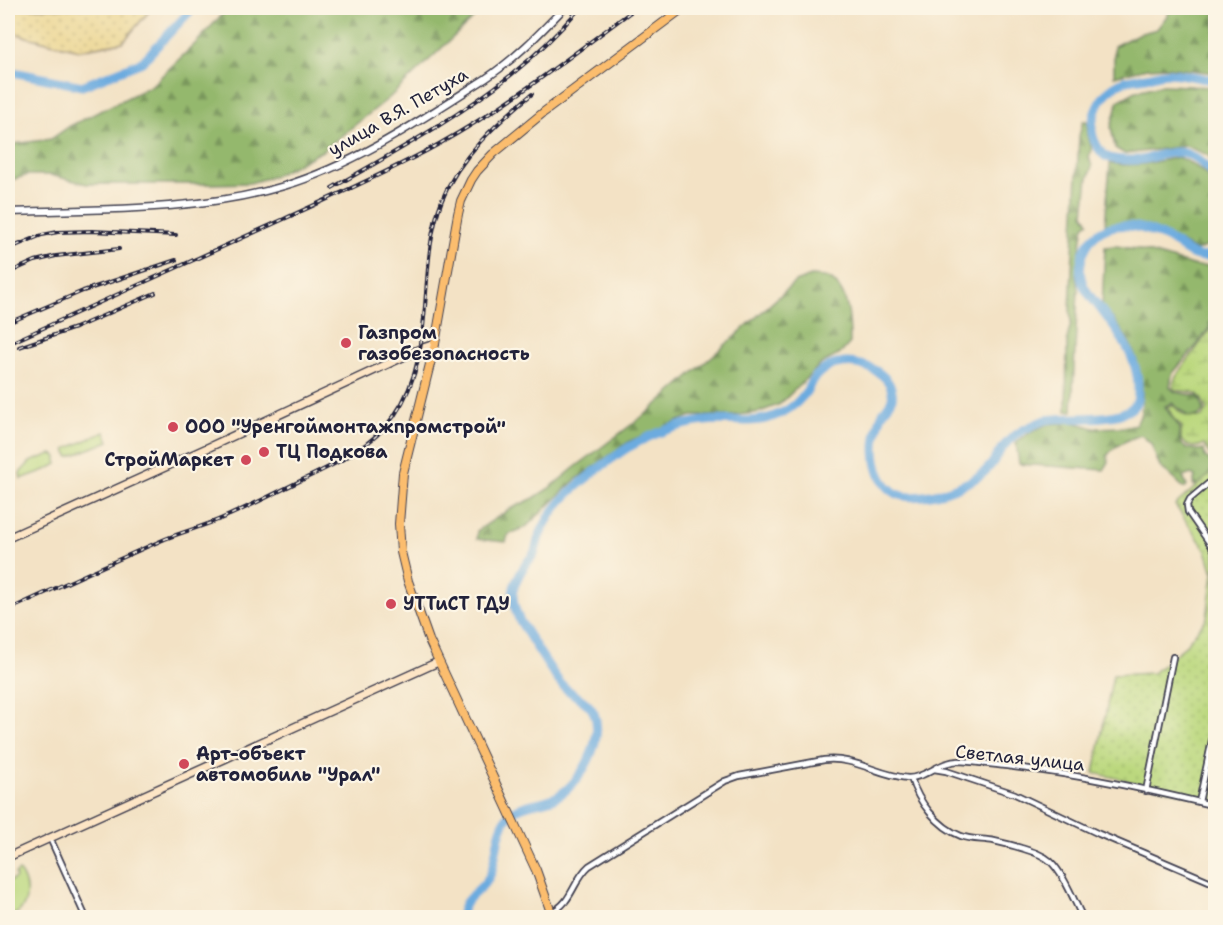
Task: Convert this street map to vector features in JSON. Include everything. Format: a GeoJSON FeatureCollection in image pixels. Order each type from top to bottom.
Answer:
{"type":"FeatureCollection","features":[{"type":"Feature","properties":{"kind":"highway"},"geometry":{"type":"LineString","coordinates":[[552,915],[541,882],[438,662],[406,575],[401,552],[399,524],[406,456],[435,344],[458,214],[466,189],[477,171],[493,154],[544,111],[683,8]]}},
{"type":"Feature","properties":{"kind":"main road"},"geometry":{"type":"LineString","coordinates":[[8,537],[435,344]]}},
{"type":"Feature","properties":{"kind":"main road"},"geometry":{"type":"LineString","coordinates":[[8,857],[438,662]]}},
{"type":"Feature","properties":{"kind":"street","name":"улица В.Я. Петуха"},"geometry":{"type":"LineString","coordinates":[[8,212],[199,203],[255,194],[301,181],[374,147],[485,79],[524,49],[564,8]]}},
{"type":"Feature","properties":{"kind":"street"},"geometry":{"type":"LineString","coordinates":[[1215,477],[1190,499],[1187,509],[1215,551]]}},
{"type":"Feature","properties":{"kind":"street"},"geometry":{"type":"LineString","coordinates":[[1146,791],[1173,657]]}},
{"type":"Feature","properties":{"kind":"street"},"geometry":{"type":"LineString","coordinates":[[1199,802],[1215,721]]}},
{"type":"Feature","properties":{"kind":"street"},"geometry":{"type":"LineString","coordinates":[[552,915],[563,905],[580,875],[589,866],[731,778],[833,759],[911,778],[929,812],[954,832],[962,836],[1030,850],[1050,861],[1083,918]]}},
{"type":"Feature","properties":{"kind":"street","name":"Светлая улица"},"geometry":{"type":"LineString","coordinates":[[911,778],[942,764],[967,762],[1043,771],[1215,806]]}},
{"type":"Feature","properties":{"kind":"street"},"geometry":{"type":"LineString","coordinates":[[934,769],[1015,794],[1099,834],[1215,884]]}},
{"type":"Feature","properties":{"kind":"street"},"geometry":{"type":"LineString","coordinates":[[50,838],[86,918]]}},
{"type":"Feature","properties":{"kind":"green space"},"geometry":{"type":"Polygon","coordinates":[[[228,8],[484,8],[389,98],[322,151],[274,176],[250,183],[213,184],[87,184],[50,175],[28,175],[8,181],[8,145],[51,139],[70,126],[151,86],[196,43],[228,8]]]}},
{"type":"Feature","properties":{"kind":"green space"},"geometry":{"type":"Polygon","coordinates":[[[1170,8],[1215,8],[1215,73],[1165,67],[1147,68],[1114,76],[1114,46],[1138,34],[1157,29],[1170,8]]]}},
{"type":"Feature","properties":{"kind":"green space"},"geometry":{"type":"Polygon","coordinates":[[[1162,85],[1215,87],[1215,164],[1208,155],[1186,146],[1125,154],[1115,148],[1111,127],[1118,101],[1136,91],[1162,85]]]}},
{"type":"Feature","properties":{"kind":"green space"},"geometry":{"type":"Polygon","coordinates":[[[1083,121],[1087,121],[1092,150],[1089,157],[1092,167],[1088,178],[1084,214],[1089,222],[1084,226],[1076,275],[1078,290],[1072,411],[1066,411],[1067,339],[1071,323],[1079,136],[1083,121]]]}},
{"type":"Feature","properties":{"kind":"green space"},"geometry":{"type":"Polygon","coordinates":[[[1178,157],[1199,168],[1214,186],[1216,242],[1196,251],[1153,228],[1130,223],[1105,226],[1110,163],[1144,164],[1178,157]]]}},
{"type":"Feature","properties":{"kind":"green space"},"geometry":{"type":"Polygon","coordinates":[[[1105,247],[1137,249],[1196,266],[1215,266],[1215,316],[1197,345],[1172,374],[1170,387],[1175,392],[1198,396],[1204,411],[1197,416],[1190,417],[1172,403],[1165,406],[1180,428],[1180,439],[1184,446],[1204,450],[1205,457],[1214,466],[1215,474],[1197,485],[1193,485],[1195,476],[1191,474],[1183,477],[1187,486],[1184,488],[1160,467],[1151,444],[1141,435],[1114,449],[1107,456],[1109,462],[1104,470],[1019,464],[1016,442],[1047,424],[1073,422],[1094,428],[1123,427],[1136,424],[1140,417],[1142,393],[1139,367],[1125,335],[1102,306],[1105,247]]]}},
{"type":"Feature","properties":{"kind":"green space"},"geometry":{"type":"Polygon","coordinates":[[[811,276],[828,278],[842,292],[848,308],[850,343],[840,354],[821,364],[780,404],[760,412],[731,416],[691,416],[630,441],[574,481],[527,526],[508,535],[506,542],[477,539],[477,531],[510,509],[551,487],[647,413],[795,282],[811,276]]]}},
{"type":"Feature","properties":{"kind":"green space"},"geometry":{"type":"Polygon","coordinates":[[[1215,319],[1215,420],[1209,437],[1212,458],[1204,445],[1192,447],[1181,440],[1182,427],[1174,419],[1167,406],[1173,405],[1188,417],[1202,417],[1207,410],[1198,395],[1175,390],[1173,387],[1175,378],[1215,319]]]}},
{"type":"Feature","properties":{"kind":"green space"},"geometry":{"type":"Polygon","coordinates":[[[105,432],[109,441],[68,456],[66,449],[105,432]]]}},
{"type":"Feature","properties":{"kind":"green space"},"geometry":{"type":"Polygon","coordinates":[[[51,454],[57,457],[57,464],[21,479],[20,473],[30,462],[51,454]]]}},
{"type":"Feature","properties":{"kind":"green space"},"geometry":{"type":"Polygon","coordinates":[[[1215,470],[1215,801],[1094,773],[1113,675],[1153,673],[1184,647],[1207,618],[1213,573],[1206,550],[1175,505],[1215,470]]]}},
{"type":"Feature","properties":{"kind":"green space"},"geometry":{"type":"Polygon","coordinates":[[[19,871],[25,883],[26,895],[23,907],[12,916],[8,913],[8,882],[16,878],[15,874],[19,871]]]}},
{"type":"Feature","properties":{"kind":"sand"},"geometry":{"type":"Polygon","coordinates":[[[8,8],[152,8],[123,42],[79,50],[8,31],[8,8]]]}},
{"type":"Feature","properties":{"kind":"waterway"},"geometry":{"type":"LineString","coordinates":[[8,71],[82,86],[142,62],[193,8]]}},
{"type":"Feature","properties":{"kind":"waterway"},"geometry":{"type":"LineString","coordinates":[[1216,80],[1167,73],[1125,81],[1111,89],[1103,98],[1092,122],[1097,145],[1109,158],[1137,160],[1170,153],[1184,153],[1199,161],[1216,177]]}},
{"type":"Feature","properties":{"kind":"waterway"},"geometry":{"type":"LineString","coordinates":[[461,918],[465,904],[491,873],[500,833],[506,818],[521,807],[549,800],[564,792],[581,773],[593,749],[597,724],[594,713],[588,705],[561,684],[520,621],[513,598],[517,579],[534,553],[548,520],[559,504],[575,488],[625,449],[666,430],[685,424],[713,420],[756,421],[781,413],[800,400],[812,381],[822,371],[840,363],[847,363],[871,368],[885,378],[891,387],[892,398],[881,417],[875,442],[878,470],[887,486],[897,494],[908,497],[932,495],[950,490],[969,482],[984,472],[1008,442],[1020,432],[1034,425],[1046,420],[1111,416],[1132,408],[1137,400],[1137,376],[1131,356],[1115,328],[1088,293],[1082,280],[1081,266],[1084,252],[1096,235],[1112,227],[1130,226],[1158,234],[1194,255],[1200,257],[1216,255]]}},
{"type":"Feature","properties":{"kind":"railway"},"geometry":{"type":"LineString","coordinates":[[332,188],[424,135],[490,91],[538,51],[580,8]]}},
{"type":"Feature","properties":{"kind":"railway"},"geometry":{"type":"LineString","coordinates":[[8,344],[343,192],[420,154],[465,129],[515,96],[636,8]]}},
{"type":"Feature","properties":{"kind":"railway"},"geometry":{"type":"LineString","coordinates":[[8,610],[165,539],[254,504],[340,461],[375,437],[394,416],[408,391],[417,365],[422,338],[429,254],[434,226],[449,184],[480,142],[532,94]]}},
{"type":"Feature","properties":{"kind":"railway"},"geometry":{"type":"LineString","coordinates":[[8,249],[42,235],[58,232],[92,231],[176,235]]}},
{"type":"Feature","properties":{"kind":"railway"},"geometry":{"type":"LineString","coordinates":[[8,273],[35,261],[56,256],[119,249]]}},
{"type":"Feature","properties":{"kind":"railway"},"geometry":{"type":"LineString","coordinates":[[8,323],[83,291],[176,260]]}},
{"type":"Feature","properties":{"kind":"railway"},"geometry":{"type":"LineString","coordinates":[[19,347],[75,328],[155,293]]}},
{"type":"Feature","properties":{"kind":"place","name":"Газпром газобезопасность"},"geometry":{"type":"Point","coordinates":[346,343]}},
{"type":"Feature","properties":{"kind":"place","name":"ООО \"Уренгоймонтажпромстрой\""},"geometry":{"type":"Point","coordinates":[173,427]}},
{"type":"Feature","properties":{"kind":"place","name":"ТЦ Подкова"},"geometry":{"type":"Point","coordinates":[264,452]}},
{"type":"Feature","properties":{"kind":"place","name":"СтройМаркет"},"geometry":{"type":"Point","coordinates":[246,460]}},
{"type":"Feature","properties":{"kind":"place","name":"УТТиСТ ГДУ"},"geometry":{"type":"Point","coordinates":[391,604]}},
{"type":"Feature","properties":{"kind":"place","name":"Арт-объект автомобиль \"Урал\""},"geometry":{"type":"Point","coordinates":[184,764]}}]}
